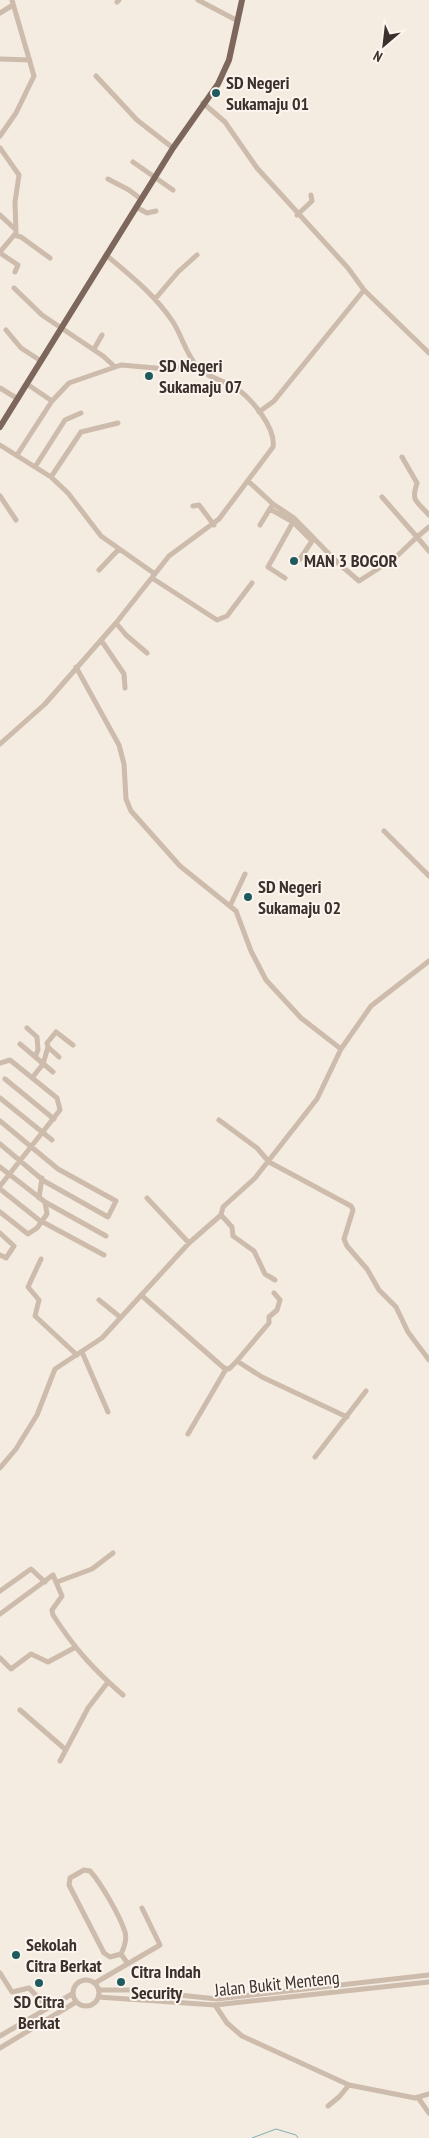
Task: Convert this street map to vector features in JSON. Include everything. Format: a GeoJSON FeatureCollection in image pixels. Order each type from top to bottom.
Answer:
{"type":"FeatureCollection","features":[{"type":"Feature","properties":{"kind":"main road"},"geometry":{"type":"LineString","coordinates":[[0,425],[18,399],[140,199],[224,71],[242,0]]}},
{"type":"Feature","properties":{"kind":"street"},"geometry":{"type":"LineString","coordinates":[[198,0],[238,21]]}},
{"type":"Feature","properties":{"kind":"street"},"geometry":{"type":"LineString","coordinates":[[0,13],[13,2],[34,79],[16,113],[0,136]]}},
{"type":"Feature","properties":{"kind":"street"},"geometry":{"type":"LineString","coordinates":[[0,59],[30,60]]}},
{"type":"Feature","properties":{"kind":"street"},"geometry":{"type":"LineString","coordinates":[[96,76],[138,120],[173,148]]}},
{"type":"Feature","properties":{"kind":"street"},"geometry":{"type":"LineString","coordinates":[[203,103],[225,122],[257,168],[335,254],[364,290],[429,353]]}},
{"type":"Feature","properties":{"kind":"street"},"geometry":{"type":"LineString","coordinates":[[0,148],[19,175],[16,194],[15,232],[0,253],[18,265],[14,272]]}},
{"type":"Feature","properties":{"kind":"street"},"geometry":{"type":"LineString","coordinates":[[133,162],[173,190]]}},
{"type":"Feature","properties":{"kind":"street"},"geometry":{"type":"LineString","coordinates":[[108,179],[129,190],[140,199]]}},
{"type":"Feature","properties":{"kind":"street"},"geometry":{"type":"LineString","coordinates":[[298,215],[312,201],[311,196]]}},
{"type":"Feature","properties":{"kind":"street"},"geometry":{"type":"LineString","coordinates":[[136,208],[147,213],[156,211]]}},
{"type":"Feature","properties":{"kind":"street"},"geometry":{"type":"LineString","coordinates":[[0,215],[15,232],[50,258]]}},
{"type":"Feature","properties":{"kind":"street"},"geometry":{"type":"LineString","coordinates":[[0,744],[38,712],[116,623],[175,551],[214,525],[269,454],[274,441],[270,428],[259,412],[237,388],[206,373],[196,365],[180,334],[155,298],[106,255]]}},
{"type":"Feature","properties":{"kind":"street"},"geometry":{"type":"LineString","coordinates":[[155,298],[178,272],[197,255]]}},
{"type":"Feature","properties":{"kind":"street"},"geometry":{"type":"LineString","coordinates":[[14,288],[37,311],[94,349],[114,366]]}},
{"type":"Feature","properties":{"kind":"street"},"geometry":{"type":"LineString","coordinates":[[259,412],[274,401],[364,290]]}},
{"type":"Feature","properties":{"kind":"street"},"geometry":{"type":"LineString","coordinates":[[6,330],[21,348],[41,361]]}},
{"type":"Feature","properties":{"kind":"street"},"geometry":{"type":"LineString","coordinates":[[94,349],[102,335]]}},
{"type":"Feature","properties":{"kind":"street"},"geometry":{"type":"LineString","coordinates":[[17,455],[52,401],[69,383],[114,366],[129,365],[168,369],[196,365]]}},
{"type":"Feature","properties":{"kind":"street"},"geometry":{"type":"LineString","coordinates":[[27,384],[52,401]]}},
{"type":"Feature","properties":{"kind":"street"},"geometry":{"type":"LineString","coordinates":[[0,388],[18,399]]}},
{"type":"Feature","properties":{"kind":"street"},"geometry":{"type":"LineString","coordinates":[[35,467],[65,420],[81,412]]}},
{"type":"Feature","properties":{"kind":"street"},"geometry":{"type":"LineString","coordinates":[[51,477],[81,432],[118,423]]}},
{"type":"Feature","properties":{"kind":"street"},"geometry":{"type":"LineString","coordinates":[[0,445],[51,477],[68,493],[94,529],[118,550],[217,620],[227,616],[252,583]]}},
{"type":"Feature","properties":{"kind":"street"},"geometry":{"type":"LineString","coordinates":[[402,457],[418,483],[413,492],[414,496],[429,515]]}},
{"type":"Feature","properties":{"kind":"street"},"geometry":{"type":"LineString","coordinates":[[248,481],[271,507],[293,522],[312,541],[300,559]]}},
{"type":"Feature","properties":{"kind":"street"},"geometry":{"type":"LineString","coordinates":[[0,496],[16,520]]}},
{"type":"Feature","properties":{"kind":"street"},"geometry":{"type":"LineString","coordinates":[[382,497],[429,551]]}},
{"type":"Feature","properties":{"kind":"street"},"geometry":{"type":"LineString","coordinates":[[193,506],[199,504],[214,525]]}},
{"type":"Feature","properties":{"kind":"street"},"geometry":{"type":"LineString","coordinates":[[260,525],[271,507]]}},
{"type":"Feature","properties":{"kind":"street"},"geometry":{"type":"LineString","coordinates":[[271,507],[294,518],[338,563],[359,581],[394,558],[429,527]]}},
{"type":"Feature","properties":{"kind":"street"},"geometry":{"type":"LineString","coordinates":[[285,578],[268,567],[293,522]]}},
{"type":"Feature","properties":{"kind":"street"},"geometry":{"type":"LineString","coordinates":[[99,570],[118,550]]}},
{"type":"Feature","properties":{"kind":"street"},"geometry":{"type":"LineString","coordinates":[[116,623],[126,635],[147,653]]}},
{"type":"Feature","properties":{"kind":"street"},"geometry":{"type":"LineString","coordinates":[[101,640],[124,674],[126,688]]}},
{"type":"Feature","properties":{"kind":"street"},"geometry":{"type":"LineString","coordinates":[[76,667],[119,745],[124,764],[127,805],[164,850],[198,881],[230,906],[238,916],[258,966],[277,994],[314,1030],[341,1049]]}},
{"type":"Feature","properties":{"kind":"street"},"geometry":{"type":"LineString","coordinates":[[384,831],[429,876]]}},
{"type":"Feature","properties":{"kind":"street"},"geometry":{"type":"LineString","coordinates":[[230,906],[245,874]]}},
{"type":"Feature","properties":{"kind":"street"},"geometry":{"type":"LineString","coordinates":[[0,1468],[16,1449],[37,1415],[55,1369],[102,1338],[189,1243],[221,1215],[223,1207],[255,1178],[317,1099],[341,1049],[371,1006],[427,964]]}},
{"type":"Feature","properties":{"kind":"street"},"geometry":{"type":"LineString","coordinates":[[27,1028],[38,1037],[38,1050],[35,1057]]}},
{"type":"Feature","properties":{"kind":"street"},"geometry":{"type":"LineString","coordinates":[[32,1078],[43,1064],[48,1047],[47,1043],[56,1032],[73,1045]]}},
{"type":"Feature","properties":{"kind":"street"},"geometry":{"type":"LineString","coordinates":[[20,1044],[53,1072]]}},
{"type":"Feature","properties":{"kind":"street"},"geometry":{"type":"LineString","coordinates":[[48,1047],[59,1057]]}},
{"type":"Feature","properties":{"kind":"street"},"geometry":{"type":"LineString","coordinates":[[0,1063],[10,1060],[57,1098],[60,1110],[0,1187],[42,1221],[104,1255]]}},
{"type":"Feature","properties":{"kind":"street"},"geometry":{"type":"LineString","coordinates":[[5,1079],[54,1119]]}},
{"type":"Feature","properties":{"kind":"street"},"geometry":{"type":"LineString","coordinates":[[0,1098],[52,1140]]}},
{"type":"Feature","properties":{"kind":"street"},"geometry":{"type":"LineString","coordinates":[[219,1120],[257,1148],[269,1162],[352,1207],[344,1239],[347,1246],[368,1269],[378,1290],[396,1307],[408,1332],[429,1360]]}},
{"type":"Feature","properties":{"kind":"street"},"geometry":{"type":"LineString","coordinates":[[0,1121],[58,1169],[116,1202],[108,1217],[42,1178],[0,1144]]}},
{"type":"Feature","properties":{"kind":"street"},"geometry":{"type":"LineString","coordinates":[[0,1167],[45,1202],[106,1236]]}},
{"type":"Feature","properties":{"kind":"street"},"geometry":{"type":"LineString","coordinates":[[40,1198],[42,1178]]}},
{"type":"Feature","properties":{"kind":"street"},"geometry":{"type":"LineString","coordinates":[[147,1198],[189,1243]]}},
{"type":"Feature","properties":{"kind":"street"},"geometry":{"type":"LineString","coordinates":[[0,1212],[28,1234],[37,1228],[47,1214],[45,1202]]}},
{"type":"Feature","properties":{"kind":"street"},"geometry":{"type":"LineString","coordinates":[[221,1215],[232,1227],[233,1236],[254,1251],[265,1274],[275,1280]]}},
{"type":"Feature","properties":{"kind":"street"},"geometry":{"type":"LineString","coordinates":[[0,1233],[14,1246],[6,1258],[0,1255]]}},
{"type":"Feature","properties":{"kind":"street"},"geometry":{"type":"LineString","coordinates":[[41,1259],[28,1287],[39,1300],[35,1316],[79,1353],[108,1412]]}},
{"type":"Feature","properties":{"kind":"street"},"geometry":{"type":"LineString","coordinates":[[188,1434],[226,1369],[236,1362],[268,1324],[269,1317],[277,1310],[280,1299],[274,1293]]}},
{"type":"Feature","properties":{"kind":"street"},"geometry":{"type":"LineString","coordinates":[[141,1295],[226,1369]]}},
{"type":"Feature","properties":{"kind":"street"},"geometry":{"type":"LineString","coordinates":[[99,1300],[120,1317]]}},
{"type":"Feature","properties":{"kind":"street"},"geometry":{"type":"LineString","coordinates":[[236,1362],[262,1377],[347,1417]]}},
{"type":"Feature","properties":{"kind":"street"},"geometry":{"type":"LineString","coordinates":[[315,1457],[366,1391]]}},
{"type":"Feature","properties":{"kind":"street"},"geometry":{"type":"LineString","coordinates":[[57,1582],[92,1570],[113,1554]]}},
{"type":"Feature","properties":{"kind":"street"},"geometry":{"type":"LineString","coordinates":[[0,1591],[31,1569],[45,1582]]}},
{"type":"Feature","properties":{"kind":"street"},"geometry":{"type":"LineString","coordinates":[[0,1614],[53,1575],[62,1599],[52,1613],[74,1648],[123,1695]]}},
{"type":"Feature","properties":{"kind":"street"},"geometry":{"type":"LineString","coordinates":[[0,1658],[11,1669],[31,1654],[48,1662],[74,1648]]}},
{"type":"Feature","properties":{"kind":"street"},"geometry":{"type":"LineString","coordinates":[[60,1761],[88,1708],[108,1682]]}},
{"type":"Feature","properties":{"kind":"street"},"geometry":{"type":"LineString","coordinates":[[20,1710],[66,1750]]}},
{"type":"Feature","properties":{"kind":"street"},"geometry":{"type":"LineString","coordinates":[[84,1870],[90,1871],[97,1880],[126,1932],[121,1954],[110,1956],[104,1954],[69,1885],[70,1878],[84,1870]]}},
{"type":"Feature","properties":{"kind":"street"},"geometry":{"type":"LineString","coordinates":[[95,1983],[160,1944],[142,1908]]}},
{"type":"Feature","properties":{"kind":"street"},"geometry":{"type":"LineString","coordinates":[[121,1954],[128,1964]]}},
{"type":"Feature","properties":{"kind":"street"},"geometry":{"type":"LineString","coordinates":[[0,1973],[12,1992],[29,1988],[48,2008]]}},
{"type":"Feature","properties":{"kind":"street","name":"Jalan Bukit Menteng"},"geometry":{"type":"LineString","coordinates":[[99,1990],[131,1990],[217,1999],[429,1975]]}},
{"type":"Feature","properties":{"kind":"street"},"geometry":{"type":"LineString","coordinates":[[0,2048],[76,2002],[72,1994],[74,1986],[78,1982],[87,1979],[95,1983],[99,1990],[98,1996]]}},
{"type":"Feature","properties":{"kind":"street","name":"Jalan Bukit Menteng"},"geometry":{"type":"LineString","coordinates":[[76,2002],[88,2006],[93,2004],[98,1996],[215,2005],[429,1982]]}},
{"type":"Feature","properties":{"kind":"street"},"geometry":{"type":"LineString","coordinates":[[0,2036],[72,1994]]}},
{"type":"Feature","properties":{"kind":"street"},"geometry":{"type":"LineString","coordinates":[[215,2005],[227,2023],[242,2036],[349,2085],[419,2099],[429,2094]]}},
{"type":"Feature","properties":{"kind":"street"},"geometry":{"type":"LineString","coordinates":[[328,2106],[340,2097],[349,2085]]}},
{"type":"Feature","properties":{"kind":"street"},"geometry":{"type":"LineString","coordinates":[[419,2099],[429,2113]]}},
{"type":"Feature","properties":{"kind":"waterway"},"geometry":{"type":"LineString","coordinates":[[252,2138],[276,2129],[296,2135],[298,2138]]}},
{"type":"Feature","properties":{"kind":"place","name":"SD Negeri Sukamaju 01"},"geometry":{"type":"Point","coordinates":[216,93]}},
{"type":"Feature","properties":{"kind":"place","name":"SD Negeri Sukamaju 07"},"geometry":{"type":"Point","coordinates":[149,376]}},
{"type":"Feature","properties":{"kind":"place","name":"MAN 3 BOGOR"},"geometry":{"type":"Point","coordinates":[294,561]}},
{"type":"Feature","properties":{"kind":"place","name":"SD Negeri Sukamaju 02"},"geometry":{"type":"Point","coordinates":[248,897]}},
{"type":"Feature","properties":{"kind":"place","name":"Sekolah Citra Berkat"},"geometry":{"type":"Point","coordinates":[16,1955]}},
{"type":"Feature","properties":{"kind":"place","name":"Citra Indah Security"},"geometry":{"type":"Point","coordinates":[121,1982]}},
{"type":"Feature","properties":{"kind":"place","name":"SD Citra Berkat"},"geometry":{"type":"Point","coordinates":[39,1983]}}]}
